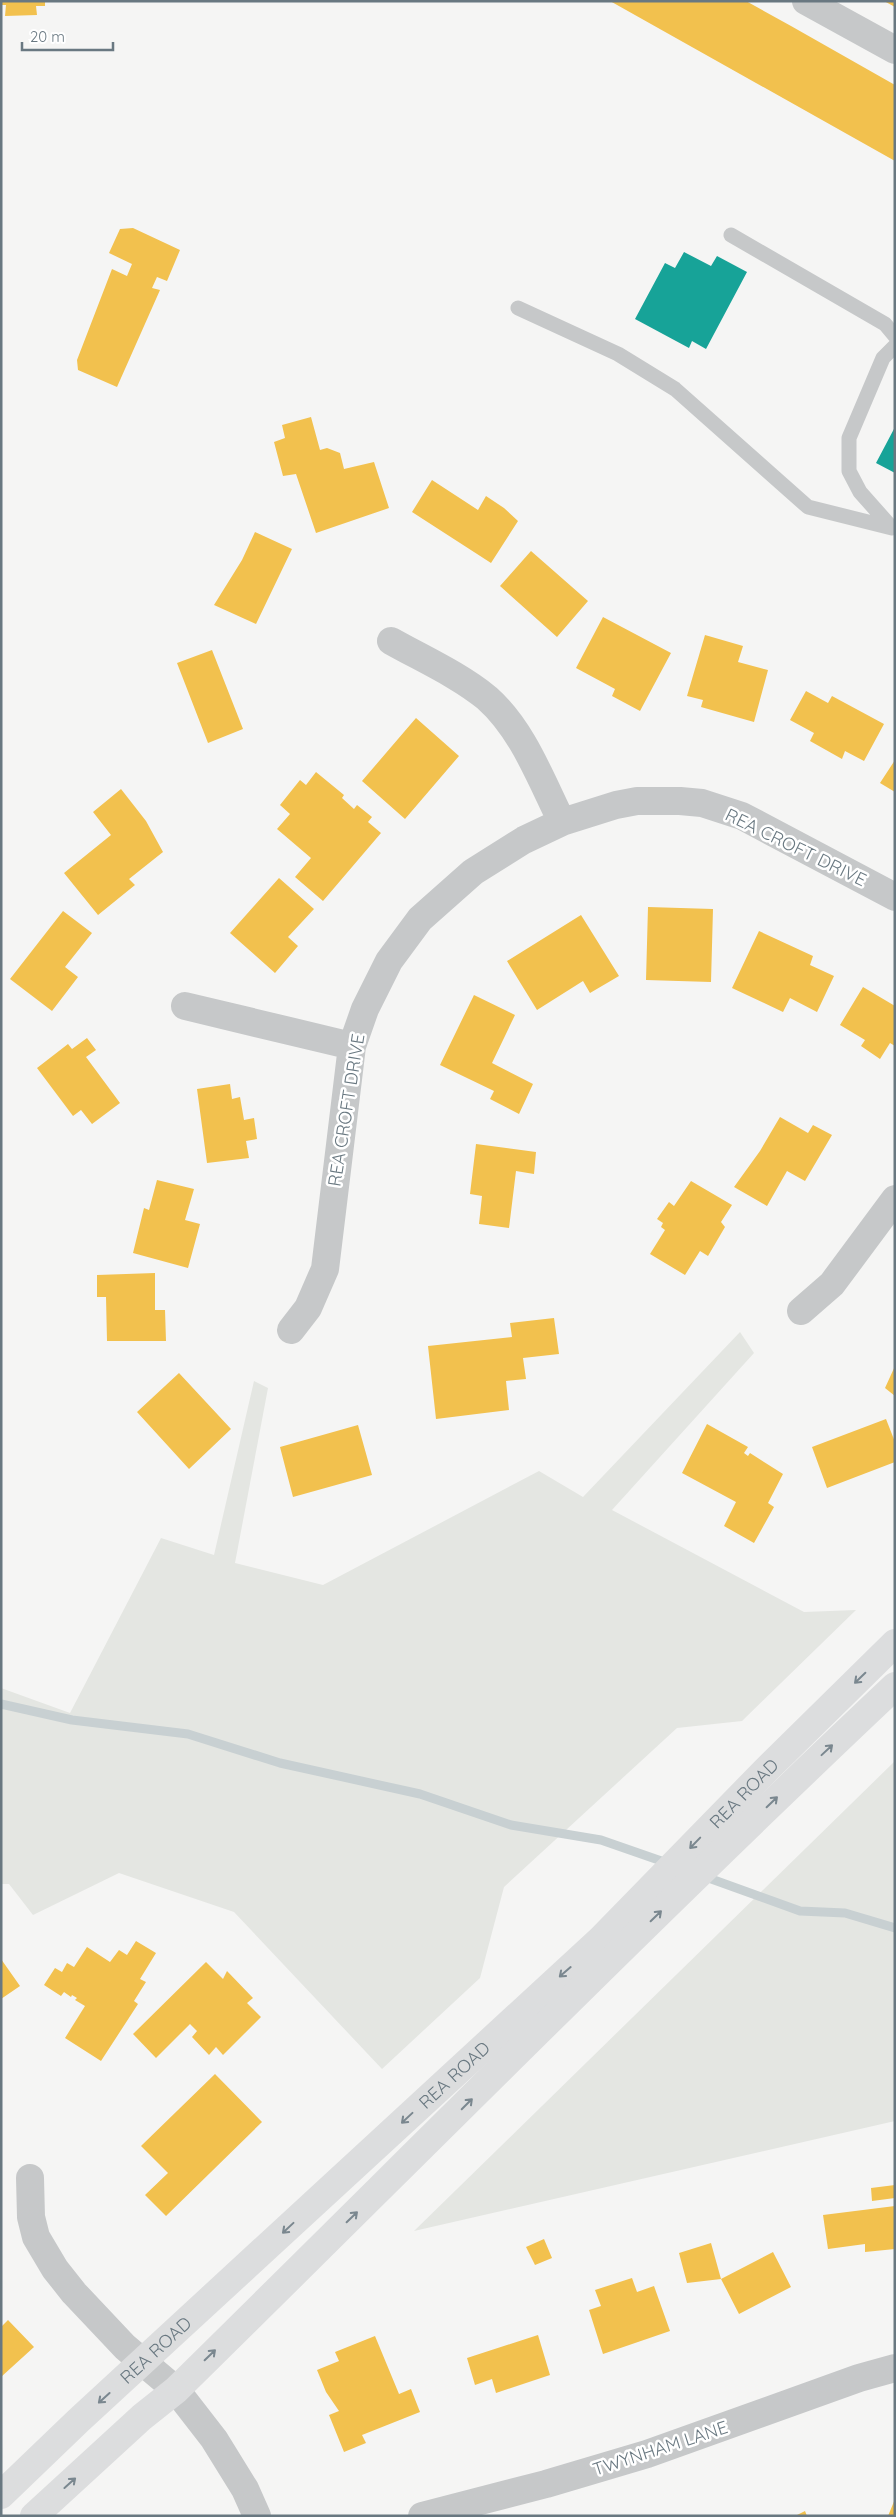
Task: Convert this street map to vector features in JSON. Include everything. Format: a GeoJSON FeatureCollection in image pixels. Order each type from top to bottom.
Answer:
{"type":"FeatureCollection","features":[{"type":"Feature","properties":{"kind":"main road","name":"REA ROAD"},"geometry":{"type":"LineString","coordinates":[[34,2516],[142,2417],[176,2390],[431,2140],[611,1945],[765,1770],[895,1643]]}},
{"type":"Feature","properties":{"kind":"main road","name":"REA ROAD"},"geometry":{"type":"LineString","coordinates":[[1,2495],[142,2363],[611,1945],[791,1783],[895,1686]]}},
{"type":"Feature","properties":{"kind":"street"},"geometry":{"type":"LineString","coordinates":[[806,1],[895,50]]}},
{"type":"Feature","properties":{"kind":"street"},"geometry":{"type":"LineString","coordinates":[[391,641],[473,688],[488,700],[513,727],[562,822]]}},
{"type":"Feature","properties":{"kind":"street","name":"REA CROFT DRIVE"},"geometry":{"type":"LineString","coordinates":[[291,1330],[308,1308],[325,1269],[352,1046],[365,1009],[388,962],[420,919],[473,872],[524,840],[562,822],[616,805],[638,801],[680,801],[702,803],[742,816],[895,897]]}},
{"type":"Feature","properties":{"kind":"street"},"geometry":{"type":"LineString","coordinates":[[185,1006],[352,1046]]}},
{"type":"Feature","properties":{"kind":"street"},"geometry":{"type":"LineString","coordinates":[[801,1311],[832,1284],[895,1199]]}},
{"type":"Feature","properties":{"kind":"street"},"geometry":{"type":"LineString","coordinates":[[30,2178],[31,2216],[36,2237],[55,2268],[74,2293],[142,2363],[176,2390],[214,2439],[245,2489],[257,2516]]}},
{"type":"Feature","properties":{"kind":"street","name":"TWYNHAM LANE"},"geometry":{"type":"LineString","coordinates":[[422,2516],[546,2484],[647,2454],[859,2378],[895,2368]]}},
{"type":"Feature","properties":{"kind":"lane"},"geometry":{"type":"LineString","coordinates":[[731,235],[885,324],[895,336]]}},
{"type":"Feature","properties":{"kind":"lane"},"geometry":{"type":"LineString","coordinates":[[518,308],[618,354],[675,389],[808,507],[892,528],[860,492],[849,471],[849,438],[883,358],[895,346]]}},
{"type":"Feature","properties":{"kind":"shaded area"},"geometry":{"type":"Polygon","coordinates":[[[740,1332],[754,1353],[612,1510],[804,1612],[856,1610],[742,1721],[677,1728],[504,1887],[480,1978],[382,2069],[234,1912],[119,1873],[33,1915],[9,1884],[1,1884],[1,1688],[70,1713],[161,1538],[214,1555],[254,1381],[268,1388],[235,1563],[323,1585],[539,1471],[583,1497],[740,1332]]]}},
{"type":"Feature","properties":{"kind":"shaded area"},"geometry":{"type":"Polygon","coordinates":[[[895,1761],[895,2121],[414,2231],[895,1761]]]}},
{"type":"Feature","properties":{"kind":"building: Homes"},"geometry":{"type":"Polygon","coordinates":[[[1,1],[45,1],[45,6],[36,6],[37,15],[5,16],[6,5],[1,5],[1,1]]]}},
{"type":"Feature","properties":{"kind":"building: Homes"},"geometry":{"type":"Polygon","coordinates":[[[610,1],[746,1],[791,26],[895,85],[895,161],[610,1]]]}},
{"type":"Feature","properties":{"kind":"building: Homes"},"geometry":{"type":"Polygon","coordinates":[[[884,1],[895,1],[895,7],[884,1]]]}},
{"type":"Feature","properties":{"kind":"building: Homes"},"geometry":{"type":"Polygon","coordinates":[[[133,228],[180,250],[167,281],[157,277],[152,288],[160,290],[117,387],[78,370],[77,360],[112,269],[127,276],[132,264],[109,253],[120,229],[133,228]]]}},
{"type":"Feature","properties":{"kind":"building: Homes"},"geometry":{"type":"Polygon","coordinates":[[[311,417],[320,450],[327,448],[340,453],[344,469],[374,462],[389,508],[316,533],[296,474],[283,476],[274,442],[285,438],[282,425],[311,417]]]}},
{"type":"Feature","properties":{"kind":"building: Homes"},"geometry":{"type":"Polygon","coordinates":[[[432,480],[478,510],[486,496],[504,508],[518,521],[491,563],[412,512],[432,480]]]}},
{"type":"Feature","properties":{"kind":"building: Homes"},"geometry":{"type":"Polygon","coordinates":[[[255,532],[292,549],[256,624],[214,605],[242,560],[255,532]]]}},
{"type":"Feature","properties":{"kind":"building: Homes"},"geometry":{"type":"Polygon","coordinates":[[[531,551],[588,601],[557,637],[500,586],[531,551]]]}},
{"type":"Feature","properties":{"kind":"building: Homes"},"geometry":{"type":"Polygon","coordinates":[[[603,617],[671,653],[640,711],[612,696],[615,689],[576,668],[603,617]]]}},
{"type":"Feature","properties":{"kind":"building: Homes"},"geometry":{"type":"Polygon","coordinates":[[[705,635],[743,646],[738,662],[768,670],[754,722],[701,707],[703,700],[687,696],[705,635]]]}},
{"type":"Feature","properties":{"kind":"building: Homes"},"geometry":{"type":"Polygon","coordinates":[[[212,650],[243,729],[208,743],[177,663],[212,650]]]}},
{"type":"Feature","properties":{"kind":"building: Homes"},"geometry":{"type":"Polygon","coordinates":[[[806,691],[828,703],[832,696],[884,724],[864,761],[845,751],[842,759],[810,741],[814,733],[790,720],[806,691]]]}},
{"type":"Feature","properties":{"kind":"building: Homes"},"geometry":{"type":"Polygon","coordinates":[[[416,718],[459,756],[405,819],[362,781],[416,718]]]}},
{"type":"Feature","properties":{"kind":"building: Homes"},"geometry":{"type":"Polygon","coordinates":[[[895,760],[895,792],[880,783],[895,760]]]}},
{"type":"Feature","properties":{"kind":"building: Homes"},"geometry":{"type":"Polygon","coordinates":[[[316,772],[344,795],[342,798],[354,809],[357,805],[372,817],[368,822],[381,833],[323,901],[295,877],[311,858],[277,829],[290,814],[280,805],[300,780],[306,785],[316,772]]]}},
{"type":"Feature","properties":{"kind":"building: Homes"},"geometry":{"type":"Polygon","coordinates":[[[121,789],[146,821],[163,852],[129,879],[135,885],[98,915],[64,873],[111,835],[93,812],[121,789]]]}},
{"type":"Feature","properties":{"kind":"building: Homes"},"geometry":{"type":"Polygon","coordinates":[[[279,878],[314,909],[288,937],[298,946],[275,973],[230,933],[279,878]]]}},
{"type":"Feature","properties":{"kind":"building: Homes"},"geometry":{"type":"Polygon","coordinates":[[[648,907],[713,909],[711,982],[646,980],[648,907]]]}},
{"type":"Feature","properties":{"kind":"building: Homes"},"geometry":{"type":"Polygon","coordinates":[[[63,911],[92,933],[65,967],[78,977],[52,1011],[10,979],[63,911]]]}},
{"type":"Feature","properties":{"kind":"building: Homes"},"geometry":{"type":"Polygon","coordinates":[[[581,915],[619,976],[590,993],[583,981],[537,1010],[507,961],[581,915]]]}},
{"type":"Feature","properties":{"kind":"building: Homes"},"geometry":{"type":"Polygon","coordinates":[[[759,931],[813,956],[810,965],[834,976],[817,1012],[790,998],[783,1012],[732,988],[759,931]]]}},
{"type":"Feature","properties":{"kind":"building: Homes"},"geometry":{"type":"Polygon","coordinates":[[[863,987],[895,1006],[895,1046],[890,1043],[880,1059],[861,1046],[865,1040],[840,1025],[863,987]]]}},
{"type":"Feature","properties":{"kind":"building: Homes"},"geometry":{"type":"Polygon","coordinates":[[[474,995],[515,1015],[492,1063],[533,1084],[519,1114],[490,1099],[494,1091],[440,1065],[474,995]]]}},
{"type":"Feature","properties":{"kind":"building: Homes"},"geometry":{"type":"Polygon","coordinates":[[[87,1038],[96,1050],[86,1057],[120,1103],[92,1124],[81,1110],[73,1116],[37,1068],[68,1044],[72,1049],[87,1038]]]}},
{"type":"Feature","properties":{"kind":"building: Homes"},"geometry":{"type":"Polygon","coordinates":[[[230,1084],[232,1099],[240,1097],[244,1120],[254,1118],[257,1139],[246,1141],[249,1158],[207,1163],[197,1089],[230,1084]]]}},
{"type":"Feature","properties":{"kind":"building: Homes"},"geometry":{"type":"Polygon","coordinates":[[[780,1117],[808,1133],[813,1125],[832,1135],[805,1181],[787,1171],[767,1206],[734,1187],[760,1151],[780,1117]]]}},
{"type":"Feature","properties":{"kind":"building: Homes"},"geometry":{"type":"Polygon","coordinates":[[[476,1144],[536,1152],[534,1174],[516,1171],[509,1228],[479,1224],[482,1196],[470,1194],[476,1144]]]}},
{"type":"Feature","properties":{"kind":"building: Homes"},"geometry":{"type":"Polygon","coordinates":[[[157,1180],[194,1189],[185,1220],[200,1224],[188,1268],[133,1253],[144,1208],[149,1210],[157,1180]]]}},
{"type":"Feature","properties":{"kind":"building: Homes"},"geometry":{"type":"Polygon","coordinates":[[[691,1181],[732,1205],[721,1222],[725,1227],[708,1256],[700,1251],[685,1275],[650,1254],[665,1230],[661,1227],[663,1223],[657,1219],[669,1202],[674,1206],[691,1181]]]}},
{"type":"Feature","properties":{"kind":"building: Homes"},"geometry":{"type":"Polygon","coordinates":[[[155,1273],[155,1310],[165,1310],[166,1341],[107,1341],[106,1297],[97,1297],[97,1275],[155,1273]]]}},
{"type":"Feature","properties":{"kind":"building: Homes"},"geometry":{"type":"Polygon","coordinates":[[[554,1318],[559,1354],[523,1358],[526,1379],[506,1381],[509,1410],[436,1419],[428,1346],[512,1337],[510,1323],[554,1318]]]}},
{"type":"Feature","properties":{"kind":"building: Homes"},"geometry":{"type":"Polygon","coordinates":[[[895,1366],[895,1396],[885,1388],[895,1366]]]}},
{"type":"Feature","properties":{"kind":"building: Homes"},"geometry":{"type":"Polygon","coordinates":[[[179,1373],[231,1429],[189,1469],[137,1412],[179,1373]]]}},
{"type":"Feature","properties":{"kind":"building: Homes"},"geometry":{"type":"Polygon","coordinates":[[[886,1419],[895,1442],[895,1462],[827,1488],[812,1447],[886,1419]]]}},
{"type":"Feature","properties":{"kind":"building: Homes"},"geometry":{"type":"Polygon","coordinates":[[[707,1424],[748,1447],[744,1453],[748,1456],[750,1453],[783,1474],[768,1503],[774,1507],[754,1543],[724,1526],[736,1502],[682,1473],[707,1424]]]}},
{"type":"Feature","properties":{"kind":"building: Homes"},"geometry":{"type":"Polygon","coordinates":[[[358,1425],[372,1475],[293,1497],[280,1447],[358,1425]]]}},
{"type":"Feature","properties":{"kind":"building: Homes"},"geometry":{"type":"Polygon","coordinates":[[[136,1941],[156,1953],[140,1979],[146,1982],[134,2001],[138,2004],[101,2061],[65,2038],[85,2006],[75,2000],[77,1998],[72,1995],[71,1997],[64,1992],[61,1996],[44,1985],[55,1968],[62,1972],[67,1963],[74,1967],[87,1947],[110,1962],[119,1950],[127,1955],[136,1941]]]}},
{"type":"Feature","properties":{"kind":"building: Homes"},"geometry":{"type":"Polygon","coordinates":[[[1,1959],[20,1986],[1,1999],[1,1959]]]}},
{"type":"Feature","properties":{"kind":"building: Homes"},"geometry":{"type":"Polygon","coordinates":[[[206,1962],[223,1979],[227,1971],[253,1998],[247,2003],[261,2017],[223,2055],[216,2047],[209,2055],[192,2037],[197,2031],[190,2024],[156,2058],[133,2034],[206,1962]]]}},
{"type":"Feature","properties":{"kind":"building: Homes"},"geometry":{"type":"Polygon","coordinates":[[[215,2074],[262,2122],[166,2216],[145,2195],[168,2173],[141,2146],[215,2074]]]}},
{"type":"Feature","properties":{"kind":"building: Homes"},"geometry":{"type":"Polygon","coordinates":[[[895,2185],[895,2198],[872,2201],[871,2188],[895,2185]]]}},
{"type":"Feature","properties":{"kind":"building: Homes"},"geometry":{"type":"Polygon","coordinates":[[[895,2206],[895,2249],[865,2252],[865,2244],[828,2249],[823,2215],[895,2206]]]}},
{"type":"Feature","properties":{"kind":"building: Homes"},"geometry":{"type":"Polygon","coordinates":[[[544,2239],[552,2258],[535,2265],[526,2247],[544,2239]]]}},
{"type":"Feature","properties":{"kind":"building: Homes"},"geometry":{"type":"Polygon","coordinates":[[[711,2243],[721,2279],[687,2283],[679,2253],[711,2243]]]}},
{"type":"Feature","properties":{"kind":"building: Homes"},"geometry":{"type":"Polygon","coordinates":[[[773,2252],[791,2287],[739,2314],[721,2279],[773,2252]]]}},
{"type":"Feature","properties":{"kind":"building: Homes"},"geometry":{"type":"Polygon","coordinates":[[[632,2278],[637,2292],[654,2286],[670,2331],[603,2354],[589,2310],[601,2306],[595,2290],[632,2278]]]}},
{"type":"Feature","properties":{"kind":"building: Homes"},"geometry":{"type":"Polygon","coordinates":[[[8,2320],[34,2347],[1,2377],[1,2327],[8,2320]]]}},
{"type":"Feature","properties":{"kind":"building: Homes"},"geometry":{"type":"Polygon","coordinates":[[[538,2335],[550,2375],[496,2393],[492,2379],[475,2385],[467,2358],[538,2335]]]}},
{"type":"Feature","properties":{"kind":"building: Homes"},"geometry":{"type":"Polygon","coordinates":[[[375,2336],[399,2394],[411,2389],[420,2412],[362,2435],[366,2443],[344,2452],[329,2415],[339,2411],[326,2392],[317,2370],[339,2361],[335,2352],[375,2336]]]}},
{"type":"Feature","properties":{"kind":"building: Homes"},"geometry":{"type":"Polygon","coordinates":[[[895,2499],[895,2516],[888,2516],[895,2499]]]}},
{"type":"Feature","properties":{"kind":"building: Homes"},"geometry":{"type":"Polygon","coordinates":[[[805,2511],[807,2516],[795,2516],[805,2511]]]}},
{"type":"Feature","properties":{"kind":"building: Public"},"geometry":{"type":"Polygon","coordinates":[[[684,252],[711,266],[717,256],[747,272],[706,349],[692,341],[689,348],[635,319],[665,263],[675,268],[684,252]]]}},
{"type":"Feature","properties":{"kind":"building: Public"},"geometry":{"type":"Polygon","coordinates":[[[895,427],[895,473],[876,463],[895,427]]]}},
{"type":"Feature","properties":{"kind":"waterway"},"geometry":{"type":"LineString","coordinates":[[1,1704],[72,1720],[188,1734],[280,1763],[420,1794],[511,1825],[601,1840],[670,1864]]}},
{"type":"Feature","properties":{"kind":"waterway"},"geometry":{"type":"LineString","coordinates":[[703,1876],[800,1911],[845,1913],[895,1928]]}}]}
